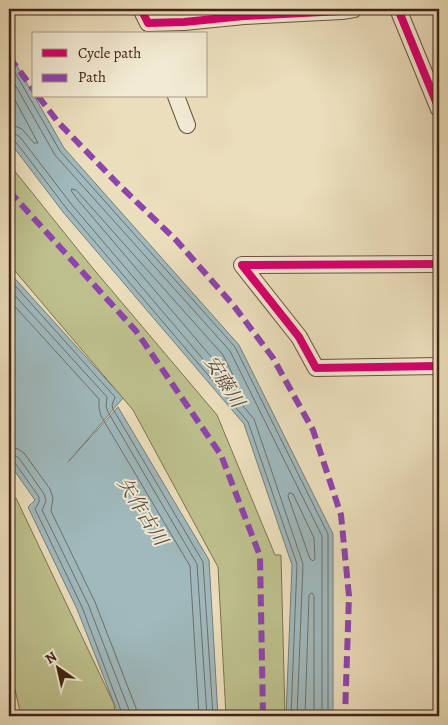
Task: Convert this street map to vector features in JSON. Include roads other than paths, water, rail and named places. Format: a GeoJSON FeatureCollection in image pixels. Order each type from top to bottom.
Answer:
{"type":"FeatureCollection","features":[{"type":"Feature","properties":{"kind":"street"},"geometry":{"type":"LineString","coordinates":[[147,22],[184,22],[354,9]]}},
{"type":"Feature","properties":{"kind":"street"},"geometry":{"type":"LineString","coordinates":[[398,9],[439,109]]}},
{"type":"Feature","properties":{"kind":"street"},"geometry":{"type":"LineString","coordinates":[[177,98],[187,125]]}},
{"type":"Feature","properties":{"kind":"street"},"geometry":{"type":"LineString","coordinates":[[439,264],[242,265],[299,337],[316,368],[439,366]]}},
{"type":"Feature","properties":{"kind":"water","name":"安藤川"},"geometry":{"type":"Polygon","coordinates":[[[9,52],[32,92],[32,98],[35,98],[64,148],[239,345],[333,534],[333,716],[286,716],[292,565],[244,424],[63,212],[9,141],[9,52]]]}},
{"type":"Feature","properties":{"kind":"water","name":"矢作古川"},"geometry":{"type":"Polygon","coordinates":[[[9,272],[123,398],[68,462],[118,407],[209,560],[218,716],[119,716],[77,609],[28,507],[35,500],[9,463],[9,272]]]}}]}
